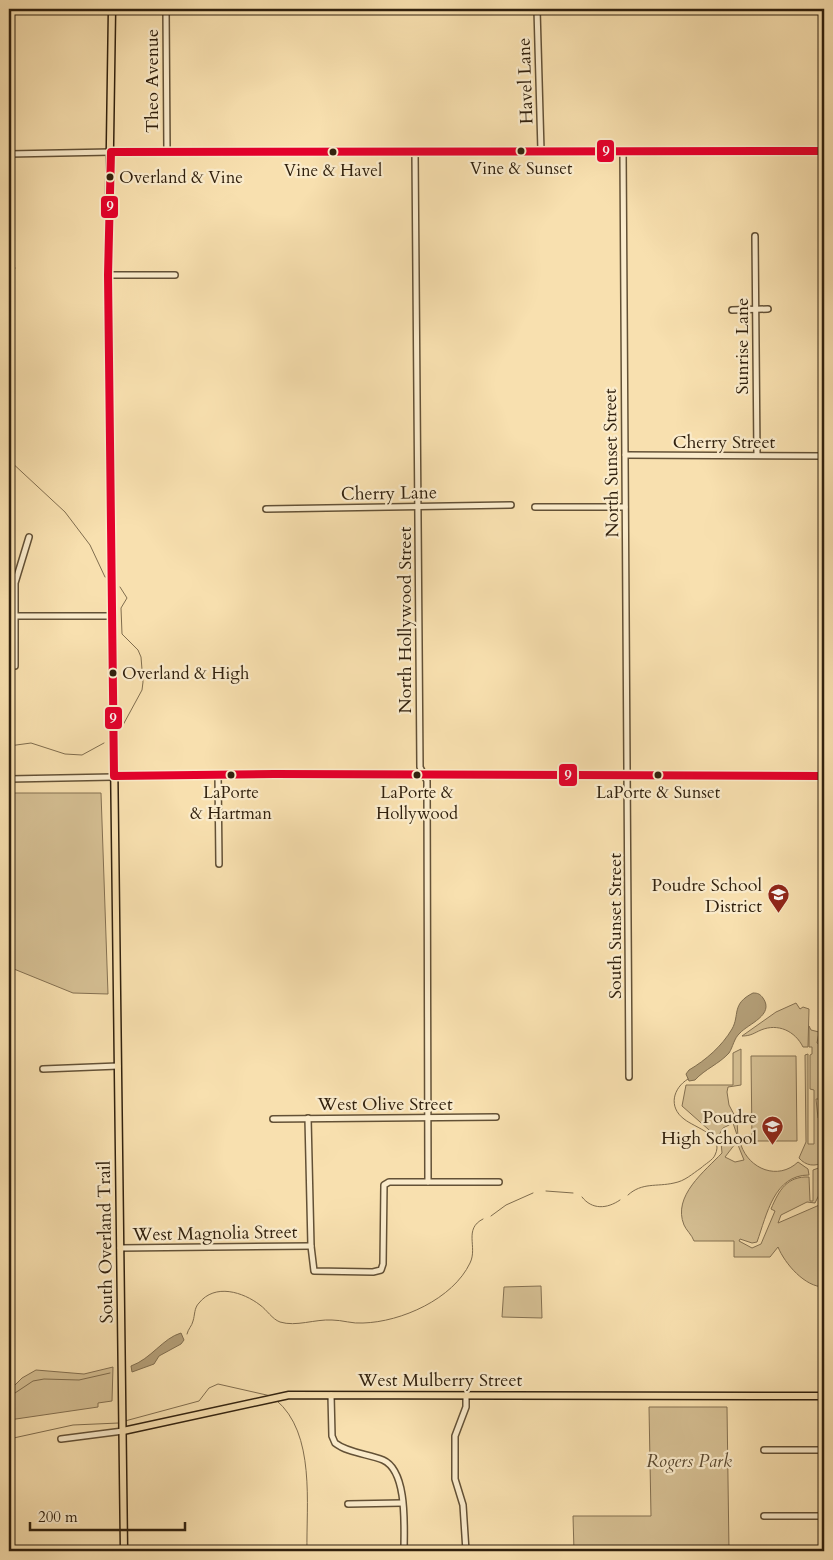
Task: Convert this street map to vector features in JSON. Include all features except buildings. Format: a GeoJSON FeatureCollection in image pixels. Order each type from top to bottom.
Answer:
{"type":"FeatureCollection","features":[{"type":"Feature","properties":{"kind":"main road","name":"South Overland Trail"},"geometry":{"type":"LineString","coordinates":[[112,9],[108,275],[124,1551]]}},
{"type":"Feature","properties":{"kind":"main road","name":"West Mulberry Street"},"geometry":{"type":"LineString","coordinates":[[123,1425],[274,1397],[331,1395],[824,1396]]}},
{"type":"Feature","properties":{"kind":"street","name":"Theo Avenue"},"geometry":{"type":"LineString","coordinates":[[166,9],[167,152]]}},
{"type":"Feature","properties":{"kind":"street","name":"Havel Lane"},"geometry":{"type":"LineString","coordinates":[[537,9],[541,152]]}},
{"type":"Feature","properties":{"kind":"street"},"geometry":{"type":"LineString","coordinates":[[9,154],[824,150]]}},
{"type":"Feature","properties":{"kind":"street","name":"North Sunset Street"},"geometry":{"type":"LineString","coordinates":[[622,151],[627,774]]}},
{"type":"Feature","properties":{"kind":"street","name":"North Hollywood Street"},"geometry":{"type":"LineString","coordinates":[[415,152],[420,767],[425,774],[427,790],[428,1182]]}},
{"type":"Feature","properties":{"kind":"street","name":"Sunrise Lane"},"geometry":{"type":"LineString","coordinates":[[756,236],[757,455]]}},
{"type":"Feature","properties":{"kind":"street"},"geometry":{"type":"LineString","coordinates":[[108,275],[175,274]]}},
{"type":"Feature","properties":{"kind":"street"},"geometry":{"type":"LineString","coordinates":[[732,310],[768,309]]}},
{"type":"Feature","properties":{"kind":"street","name":"Cherry Street"},"geometry":{"type":"LineString","coordinates":[[625,455],[824,456]]}},
{"type":"Feature","properties":{"kind":"street","name":"Cherry Lane"},"geometry":{"type":"LineString","coordinates":[[266,509],[511,505]]}},
{"type":"Feature","properties":{"kind":"street"},"geometry":{"type":"LineString","coordinates":[[535,507],[625,507]]}},
{"type":"Feature","properties":{"kind":"street"},"geometry":{"type":"LineString","coordinates":[[15,666],[12,616],[17,571],[29,537]]}},
{"type":"Feature","properties":{"kind":"street"},"geometry":{"type":"LineString","coordinates":[[12,616],[111,616]]}},
{"type":"Feature","properties":{"kind":"street"},"geometry":{"type":"LineString","coordinates":[[218,774],[218,864]]}},
{"type":"Feature","properties":{"kind":"street"},"geometry":{"type":"LineString","coordinates":[[9,779],[218,774],[824,776]]}},
{"type":"Feature","properties":{"kind":"street","name":"South Sunset Street"},"geometry":{"type":"LineString","coordinates":[[627,774],[629,1077]]}},
{"type":"Feature","properties":{"kind":"street"},"geometry":{"type":"LineString","coordinates":[[43,1069],[118,1066]]}},
{"type":"Feature","properties":{"kind":"street","name":"West Olive Street"},"geometry":{"type":"LineString","coordinates":[[273,1119],[496,1117]]}},
{"type":"Feature","properties":{"kind":"street"},"geometry":{"type":"LineString","coordinates":[[308,1118],[311,1246],[314,1271],[373,1272],[381,1270],[383,1264],[384,1185],[389,1182],[499,1182]]}},
{"type":"Feature","properties":{"kind":"street","name":"West Magnolia Street"},"geometry":{"type":"LineString","coordinates":[[120,1248],[311,1246]]}},
{"type":"Feature","properties":{"kind":"street"},"geometry":{"type":"LineString","coordinates":[[331,1395],[334,1441],[341,1447],[382,1460],[391,1466],[399,1480],[404,1551]]}},
{"type":"Feature","properties":{"kind":"street"},"geometry":{"type":"LineString","coordinates":[[466,1395],[466,1407],[455,1436],[455,1479],[463,1505],[466,1551]]}},
{"type":"Feature","properties":{"kind":"street","name":"West Mulberry Street"},"geometry":{"type":"LineString","coordinates":[[61,1439],[123,1425]]}},
{"type":"Feature","properties":{"kind":"street"},"geometry":{"type":"LineString","coordinates":[[764,1450],[824,1450]]}},
{"type":"Feature","properties":{"kind":"street"},"geometry":{"type":"LineString","coordinates":[[348,1504],[402,1503]]}},
{"type":"Feature","properties":{"kind":"street"},"geometry":{"type":"LineString","coordinates":[[764,1516],[824,1516]]}},
{"type":"Feature","properties":{"kind":"green space"},"geometry":{"type":"Polygon","coordinates":[[[9,793],[101,793],[108,994],[73,993],[9,967],[9,793]]]}},
{"type":"Feature","properties":{"kind":"green space"},"geometry":{"type":"Polygon","coordinates":[[[796,1003],[800,1009],[803,1007],[809,1009],[808,1047],[803,1047],[800,1041],[791,1033],[774,1027],[742,1036],[776,1012],[796,1003]]]}},
{"type":"Feature","properties":{"kind":"green space"},"geometry":{"type":"Polygon","coordinates":[[[809,1026],[811,1030],[819,1032],[817,1043],[819,1044],[819,1099],[816,1099],[818,1118],[824,1120],[824,1162],[817,1165],[805,1163],[799,1158],[806,1142],[805,1055],[808,1054],[808,1144],[814,1144],[814,1090],[810,1089],[810,1055],[812,1054],[812,1047],[809,1047],[809,1026]]]}},
{"type":"Feature","properties":{"kind":"green space"},"geometry":{"type":"Polygon","coordinates":[[[741,1049],[741,1085],[728,1087],[727,1092],[729,1105],[737,1120],[738,1138],[733,1123],[723,1128],[719,1135],[735,1140],[735,1144],[725,1157],[735,1162],[744,1160],[738,1145],[741,1145],[750,1160],[765,1170],[782,1171],[798,1162],[808,1169],[809,1175],[797,1177],[788,1182],[780,1189],[769,1208],[757,1242],[752,1243],[740,1239],[739,1241],[752,1248],[761,1244],[775,1211],[771,1209],[774,1202],[781,1190],[789,1182],[801,1177],[809,1177],[810,1201],[813,1201],[813,1170],[824,1166],[824,1185],[815,1203],[807,1202],[781,1215],[778,1223],[824,1203],[824,1287],[810,1283],[796,1273],[785,1260],[778,1247],[770,1257],[734,1257],[734,1241],[694,1241],[684,1225],[681,1214],[686,1194],[699,1176],[722,1153],[721,1142],[717,1137],[682,1106],[686,1085],[733,1085],[733,1053],[741,1049]]]}},
{"type":"Feature","properties":{"kind":"green space"},"geometry":{"type":"Polygon","coordinates":[[[751,1056],[796,1056],[797,1141],[752,1141],[751,1056]]]}},
{"type":"Feature","properties":{"kind":"green space"},"geometry":{"type":"Polygon","coordinates":[[[541,1286],[542,1318],[502,1317],[504,1287],[541,1286]]]}},
{"type":"Feature","properties":{"kind":"green space"},"geometry":{"type":"Polygon","coordinates":[[[113,1367],[112,1401],[98,1403],[98,1407],[9,1420],[9,1391],[22,1378],[36,1370],[84,1374],[113,1367]]]}},
{"type":"Feature","properties":{"kind":"green space","name":"Rogers Park"},"geometry":{"type":"Polygon","coordinates":[[[649,1407],[727,1407],[729,1551],[574,1551],[573,1516],[651,1516],[649,1407]]]}},
{"type":"Feature","properties":{"kind":"shaded area"},"geometry":{"type":"Polygon","coordinates":[[[753,993],[759,994],[766,1004],[763,1014],[738,1035],[725,1057],[695,1080],[689,1081],[686,1074],[723,1041],[732,1029],[737,1010],[742,1001],[753,993]]]}},
{"type":"Feature","properties":{"kind":"shaded area"},"geometry":{"type":"Polygon","coordinates":[[[181,1333],[184,1340],[181,1344],[159,1356],[154,1364],[132,1372],[131,1366],[145,1359],[168,1339],[181,1333]]]}},
{"type":"Feature","properties":{"kind":"waterway"},"geometry":{"type":"LineString","coordinates":[[9,255],[15,268],[9,285]]}},
{"type":"Feature","properties":{"kind":"waterway"},"geometry":{"type":"LineString","coordinates":[[9,460],[65,512],[90,545],[105,577]]}},
{"type":"Feature","properties":{"kind":"waterway"},"geometry":{"type":"LineString","coordinates":[[120,587],[127,598],[121,608],[122,634],[138,650],[141,657],[143,682],[142,690],[123,725]]}},
{"type":"Feature","properties":{"kind":"waterway"},"geometry":{"type":"LineString","coordinates":[[9,746],[31,743],[65,754],[82,755],[104,743]]}},
{"type":"Feature","properties":{"kind":"waterway"},"geometry":{"type":"LineString","coordinates":[[628,1195],[639,1188],[682,1181],[701,1168],[715,1155],[717,1148],[716,1142],[712,1137],[684,1119],[676,1109],[674,1103],[676,1092],[688,1079]]}},
{"type":"Feature","properties":{"kind":"waterway"},"geometry":{"type":"LineString","coordinates":[[546,1191],[573,1193]]}},
{"type":"Feature","properties":{"kind":"waterway"},"geometry":{"type":"LineString","coordinates":[[491,1216],[506,1205],[533,1193]]}},
{"type":"Feature","properties":{"kind":"waterway"},"geometry":{"type":"LineString","coordinates":[[582,1197],[590,1204],[600,1207],[620,1200]]}},
{"type":"Feature","properties":{"kind":"waterway"},"geometry":{"type":"LineString","coordinates":[[187,1334],[197,1305],[206,1297],[221,1291],[246,1296],[260,1305],[277,1321],[286,1323],[326,1320],[355,1323],[378,1322],[409,1313],[439,1298],[462,1276],[472,1257],[472,1233],[477,1223],[483,1219]]}},
{"type":"Feature","properties":{"kind":"waterway"},"geometry":{"type":"LineString","coordinates":[[9,1397],[33,1381],[44,1379],[79,1380],[110,1373]]}},
{"type":"Feature","properties":{"kind":"waterway"},"geometry":{"type":"LineString","coordinates":[[125,1421],[199,1401],[209,1388],[218,1384],[271,1396]]}},
{"type":"Feature","properties":{"kind":"waterway"},"geometry":{"type":"LineString","coordinates":[[276,1400],[289,1414],[298,1431],[303,1450],[307,1492],[307,1551]]}},
{"type":"Feature","properties":{"kind":"waterway"},"geometry":{"type":"LineString","coordinates":[[9,1439],[73,1425],[119,1423]]}},
{"type":"Feature","properties":{"kind":"transit line","name":"9"},"geometry":{"type":"LineString","coordinates":[[824,151],[111,152],[108,275],[114,776],[274,774],[824,776]]}},
{"type":"Feature","properties":{"kind":"place","name":"Vine & Sunset"},"geometry":{"type":"Point","coordinates":[521,151]}},
{"type":"Feature","properties":{"kind":"place","name":"Vine & Havel"},"geometry":{"type":"Point","coordinates":[333,152]}},
{"type":"Feature","properties":{"kind":"place","name":"Overland & Vine"},"geometry":{"type":"Point","coordinates":[110,177]}},
{"type":"Feature","properties":{"kind":"place","name":"Overland & High"},"geometry":{"type":"Point","coordinates":[113,673]}},
{"type":"Feature","properties":{"kind":"place","name":"LaPorte & Hartman"},"geometry":{"type":"Point","coordinates":[231,775]}},
{"type":"Feature","properties":{"kind":"place","name":"LaPorte & Hollywood"},"geometry":{"type":"Point","coordinates":[417,775]}},
{"type":"Feature","properties":{"kind":"place","name":"LaPorte & Sunset"},"geometry":{"type":"Point","coordinates":[658,775]}},
{"type":"Feature","properties":{"kind":"place","name":"Poudre School District"},"geometry":{"type":"Point","coordinates":[778,914]}},
{"type":"Feature","properties":{"kind":"place","name":"Poudre High School"},"geometry":{"type":"Point","coordinates":[773,1146]}}]}
